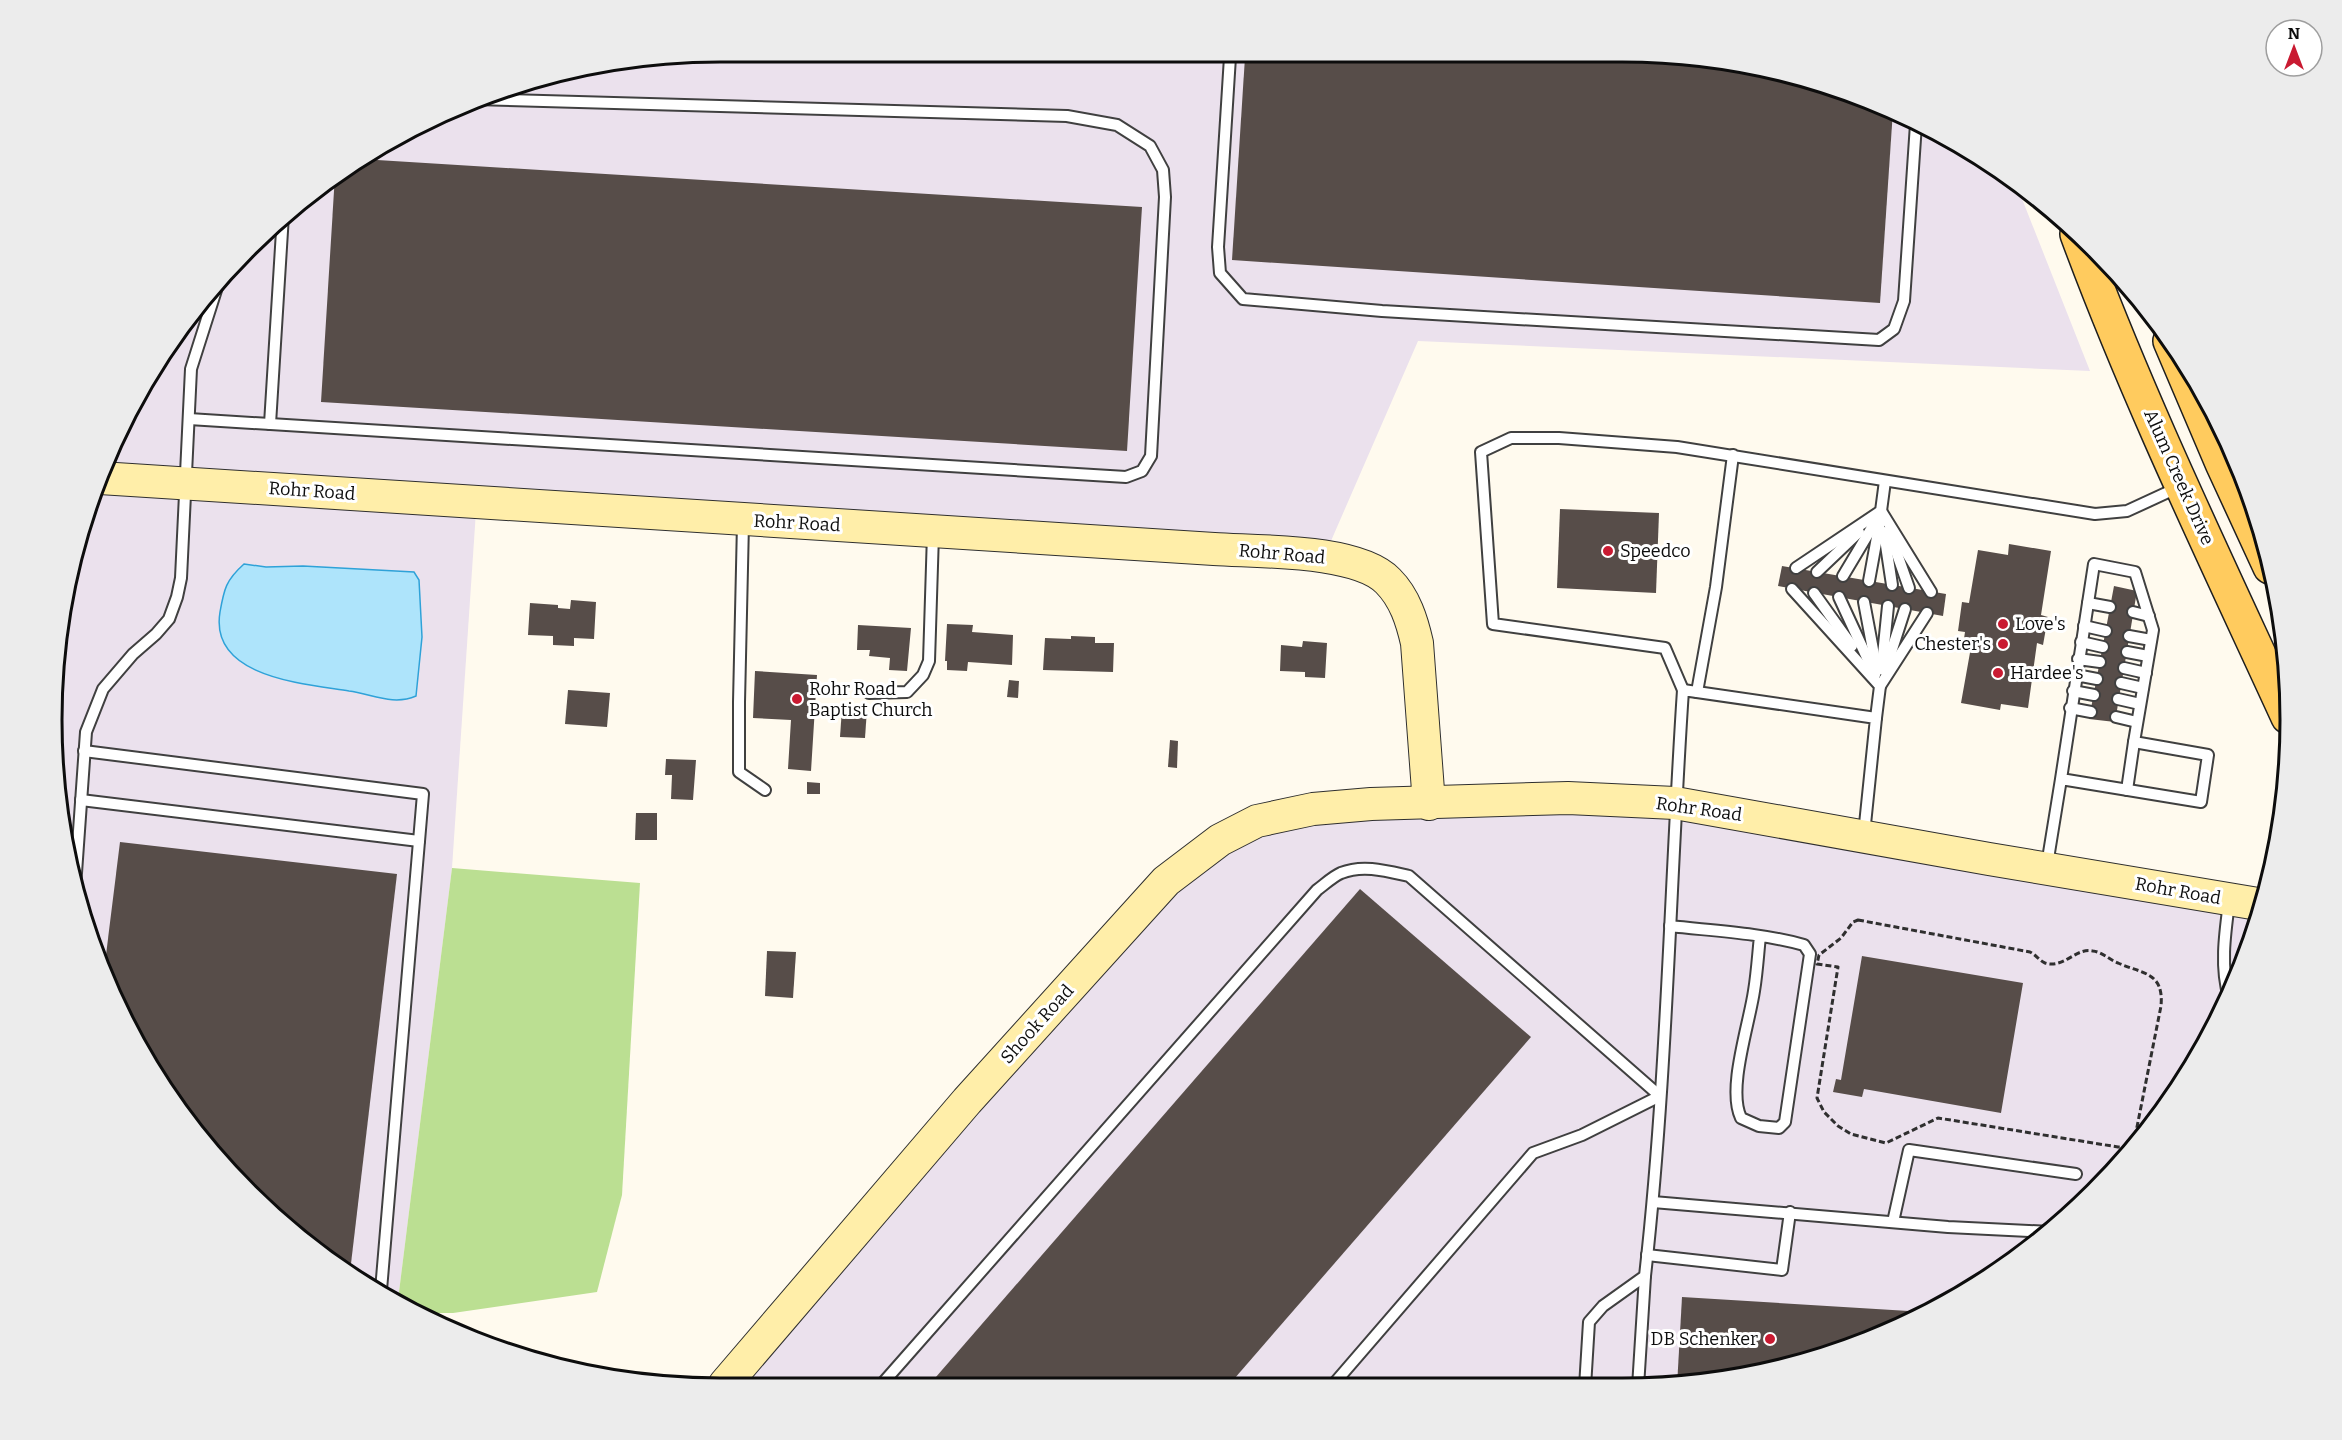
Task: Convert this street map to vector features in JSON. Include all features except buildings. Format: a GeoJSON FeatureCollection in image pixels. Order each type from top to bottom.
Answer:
{"type":"FeatureCollection","features":[{"type":"Feature","properties":{"kind":"main road","name":"Alum Creek Drive"},"geometry":{"type":"LineString","coordinates":[[2083,249],[2104,307],[2182,486],[2279,698]]}},
{"type":"Feature","properties":{"kind":"main road"},"geometry":{"type":"LineString","coordinates":[[2187,383],[2251,526]]}},
{"type":"Feature","properties":{"kind":"street","name":"Rohr Road"},"geometry":{"type":"LineString","coordinates":[[108,478],[934,531],[1323,557],[1347,561],[1368,568],[1388,580],[1402,600],[1411,619],[1417,644],[1429,804],[1568,798],[1675,803],[2254,903]]}},
{"type":"Feature","properties":{"kind":"street","name":"Shook Road"},"geometry":{"type":"LineString","coordinates":[[730,1378],[967,1101],[1166,881],[1183,867],[1230,834],[1257,821],[1275,816],[1341,806],[1429,804]]}},
{"type":"Feature","properties":{"kind":"lane"},"geometry":{"type":"LineString","coordinates":[[1230,62],[1218,247],[1220,273],[1243,299],[1382,311],[1879,340],[1894,329],[1904,301],[1916,130]]}},
{"type":"Feature","properties":{"kind":"lane"},"geometry":{"type":"LineString","coordinates":[[189,418],[1126,477],[1142,471],[1151,456],[1165,197],[1163,170],[1150,146],[1117,125],[1067,116],[499,100]]}},
{"type":"Feature","properties":{"kind":"lane"},"geometry":{"type":"LineString","coordinates":[[270,424],[283,228]]}},
{"type":"Feature","properties":{"kind":"lane"},"geometry":{"type":"LineString","coordinates":[[77,860],[86,732],[103,689],[133,654],[156,634],[169,618],[181,578],[191,369],[213,301]]}},
{"type":"Feature","properties":{"kind":"lane"},"geometry":{"type":"LineString","coordinates":[[1639,1378],[1660,1096],[1683,690],[1665,648],[1493,624],[1481,452],[1511,438],[1559,438],[1677,447],[2095,514],[2127,511],[2182,486]]}},
{"type":"Feature","properties":{"kind":"lane"},"geometry":{"type":"LineString","coordinates":[[1697,692],[1716,587],[1733,455]]}},
{"type":"Feature","properties":{"kind":"lane"},"geometry":{"type":"LineString","coordinates":[[1869,581],[1885,480]]}},
{"type":"Feature","properties":{"kind":"lane"},"geometry":{"type":"LineString","coordinates":[[1796,568],[1881,511]]}},
{"type":"Feature","properties":{"kind":"lane"},"geometry":{"type":"LineString","coordinates":[[1817,572],[1881,511]]}},
{"type":"Feature","properties":{"kind":"lane"},"geometry":{"type":"LineString","coordinates":[[1843,576],[1881,511]]}},
{"type":"Feature","properties":{"kind":"lane"},"geometry":{"type":"LineString","coordinates":[[1881,511],[1892,585]]}},
{"type":"Feature","properties":{"kind":"lane"},"geometry":{"type":"LineString","coordinates":[[1881,511],[1909,588]]}},
{"type":"Feature","properties":{"kind":"lane"},"geometry":{"type":"LineString","coordinates":[[1881,511],[1931,592]]}},
{"type":"Feature","properties":{"kind":"lane"},"geometry":{"type":"LineString","coordinates":[[743,519],[739,772],[765,789]]}},
{"type":"Feature","properties":{"kind":"lane"},"geometry":{"type":"LineString","coordinates":[[869,693],[907,692],[923,675],[928,661],[934,531]]}},
{"type":"Feature","properties":{"kind":"lane"},"geometry":{"type":"LineString","coordinates":[[2046,868],[2094,564],[2135,572],[2153,630],[2127,790]]}},
{"type":"Feature","properties":{"kind":"lane"},"geometry":{"type":"LineString","coordinates":[[1792,589],[1880,686]]}},
{"type":"Feature","properties":{"kind":"lane"},"geometry":{"type":"LineString","coordinates":[[1814,593],[1880,686]]}},
{"type":"Feature","properties":{"kind":"lane"},"geometry":{"type":"LineString","coordinates":[[1839,597],[1880,686]]}},
{"type":"Feature","properties":{"kind":"lane"},"geometry":{"type":"LineString","coordinates":[[1864,602],[1880,686]]}},
{"type":"Feature","properties":{"kind":"lane"},"geometry":{"type":"LineString","coordinates":[[2088,603],[2110,607]]}},
{"type":"Feature","properties":{"kind":"lane"},"geometry":{"type":"LineString","coordinates":[[1863,837],[1888,606]]}},
{"type":"Feature","properties":{"kind":"lane"},"geometry":{"type":"LineString","coordinates":[[1880,686],[1905,609]]}},
{"type":"Feature","properties":{"kind":"lane"},"geometry":{"type":"LineString","coordinates":[[2133,612],[2148,616]]}},
{"type":"Feature","properties":{"kind":"lane"},"geometry":{"type":"LineString","coordinates":[[1880,686],[1927,613]]}},
{"type":"Feature","properties":{"kind":"lane"},"geometry":{"type":"LineString","coordinates":[[2084,626],[2106,631]]}},
{"type":"Feature","properties":{"kind":"lane"},"geometry":{"type":"LineString","coordinates":[[2129,636],[2151,640]]}},
{"type":"Feature","properties":{"kind":"lane"},"geometry":{"type":"LineString","coordinates":[[2081,642],[2103,647]]}},
{"type":"Feature","properties":{"kind":"lane"},"geometry":{"type":"LineString","coordinates":[[2127,652],[2148,656]]}},
{"type":"Feature","properties":{"kind":"lane"},"geometry":{"type":"LineString","coordinates":[[2078,659],[2100,662]]}},
{"type":"Feature","properties":{"kind":"lane"},"geometry":{"type":"LineString","coordinates":[[2124,668],[2146,673]]}},
{"type":"Feature","properties":{"kind":"lane"},"geometry":{"type":"LineString","coordinates":[[2076,675],[2097,679]]}},
{"type":"Feature","properties":{"kind":"lane"},"geometry":{"type":"LineString","coordinates":[[2121,683],[2143,688]]}},
{"type":"Feature","properties":{"kind":"lane"},"geometry":{"type":"LineString","coordinates":[[1683,690],[1876,718]]}},
{"type":"Feature","properties":{"kind":"lane"},"geometry":{"type":"LineString","coordinates":[[2073,691],[2094,695]]}},
{"type":"Feature","properties":{"kind":"lane"},"geometry":{"type":"LineString","coordinates":[[2118,699],[2140,704]]}},
{"type":"Feature","properties":{"kind":"lane"},"geometry":{"type":"LineString","coordinates":[[2070,708],[2091,712]]}},
{"type":"Feature","properties":{"kind":"lane"},"geometry":{"type":"LineString","coordinates":[[2116,717],[2137,722]]}},
{"type":"Feature","properties":{"kind":"lane"},"geometry":{"type":"LineString","coordinates":[[2061,779],[2201,802],[2208,755],[2134,742]]}},
{"type":"Feature","properties":{"kind":"lane"},"geometry":{"type":"LineString","coordinates":[[84,751],[423,794],[381,1284]]}},
{"type":"Feature","properties":{"kind":"lane"},"geometry":{"type":"LineString","coordinates":[[81,800],[419,841]]}},
{"type":"Feature","properties":{"kind":"lane"},"geometry":{"type":"LineString","coordinates":[[887,1378],[1317,890],[1341,874],[1359,869],[1380,870],[1409,876],[1660,1096]]}},
{"type":"Feature","properties":{"kind":"lane"},"geometry":{"type":"LineString","coordinates":[[2226,982],[2225,956],[2229,899]]}},
{"type":"Feature","properties":{"kind":"lane"},"geometry":{"type":"LineString","coordinates":[[1670,926],[1760,936],[1804,945],[1810,954],[1785,1122],[1779,1128],[1759,1126],[1741,1118],[1736,1108],[1736,1087],[1754,992],[1760,936]]}},
{"type":"Feature","properties":{"kind":"lane"},"geometry":{"type":"LineString","coordinates":[[1339,1378],[1533,1153],[1582,1135],[1660,1096]]}},
{"type":"Feature","properties":{"kind":"lane"},"geometry":{"type":"LineString","coordinates":[[1893,1222],[1909,1150],[2076,1174]]}},
{"type":"Feature","properties":{"kind":"lane"},"geometry":{"type":"LineString","coordinates":[[1653,1202],[2036,1231]]}},
{"type":"Feature","properties":{"kind":"lane"},"geometry":{"type":"LineString","coordinates":[[1647,1255],[1782,1269],[1790,1212]]}},
{"type":"Feature","properties":{"kind":"lane"},"geometry":{"type":"LineString","coordinates":[[1586,1378],[1589,1322],[1604,1306],[1645,1276]]}},
{"type":"Feature","properties":{"kind":"path"},"geometry":{"type":"LineString","coordinates":[[2123,1147],[1938,1118],[1886,1143],[1851,1134],[1838,1126],[1824,1112],[1817,1098],[1838,967],[1817,964],[1819,955],[1841,938],[1853,922],[1864,920],[1882,926],[2030,952],[2046,963],[2061,963],[2082,952],[2094,951],[2114,962],[2152,977],[2161,989],[2161,1006],[2136,1130]]}},
{"type":"Feature","properties":{"kind":"shaded area"},"geometry":{"type":"Polygon","coordinates":[[[1622,62],[1708,67],[1750,74],[1834,96],[1913,129],[1988,172],[2021,197],[2090,371],[1418,341],[1324,557],[108,479],[129,429],[150,391],[172,354],[198,319],[254,254],[286,225],[354,172],[429,129],[508,96],[592,74],[677,63],[1622,62]]]}},
{"type":"Feature","properties":{"kind":"shaded area"},"geometry":{"type":"Polygon","coordinates":[[[105,487],[476,511],[452,868],[399,1294],[354,1268],[319,1242],[254,1186],[225,1154],[172,1086],[150,1049],[129,1011],[96,932],[74,848],[67,806],[62,720],[67,634],[74,592],[96,508],[105,487]]]}},
{"type":"Feature","properties":{"kind":"shaded area"},"geometry":{"type":"Polygon","coordinates":[[[1568,798],[2254,903],[2230,972],[2213,1011],[2192,1049],[2170,1086],[2144,1121],[2088,1186],[2056,1215],[1988,1268],[1913,1311],[1834,1344],[1750,1366],[1665,1377],[729,1378],[967,1101],[1241,828],[1568,798]]]}},
{"type":"Feature","properties":{"kind":"green space"},"geometry":{"type":"Polygon","coordinates":[[[452,868],[640,883],[622,1195],[597,1292],[453,1313],[434,1313],[399,1294],[452,868]]]}},
{"type":"Feature","properties":{"kind":"water"},"geometry":{"type":"Polygon","coordinates":[[[244,564],[266,567],[303,566],[414,572],[419,580],[422,637],[416,696],[391,700],[358,692],[309,685],[264,674],[245,664],[229,651],[221,634],[220,612],[227,585],[244,564]]]}},
{"type":"Feature","properties":{"kind":"place","name":"Speedco"},"geometry":{"type":"Point","coordinates":[1608,551]}},
{"type":"Feature","properties":{"kind":"place","name":"Love's"},"geometry":{"type":"Point","coordinates":[2003,624]}},
{"type":"Feature","properties":{"kind":"place","name":"Chester's"},"geometry":{"type":"Point","coordinates":[2003,644]}},
{"type":"Feature","properties":{"kind":"place","name":"Hardee's"},"geometry":{"type":"Point","coordinates":[1998,673]}},
{"type":"Feature","properties":{"kind":"place","name":"Rohr Road Baptist Church"},"geometry":{"type":"Point","coordinates":[797,699]}},
{"type":"Feature","properties":{"kind":"place","name":"DB Schenker"},"geometry":{"type":"Point","coordinates":[1770,1339]}}]}
